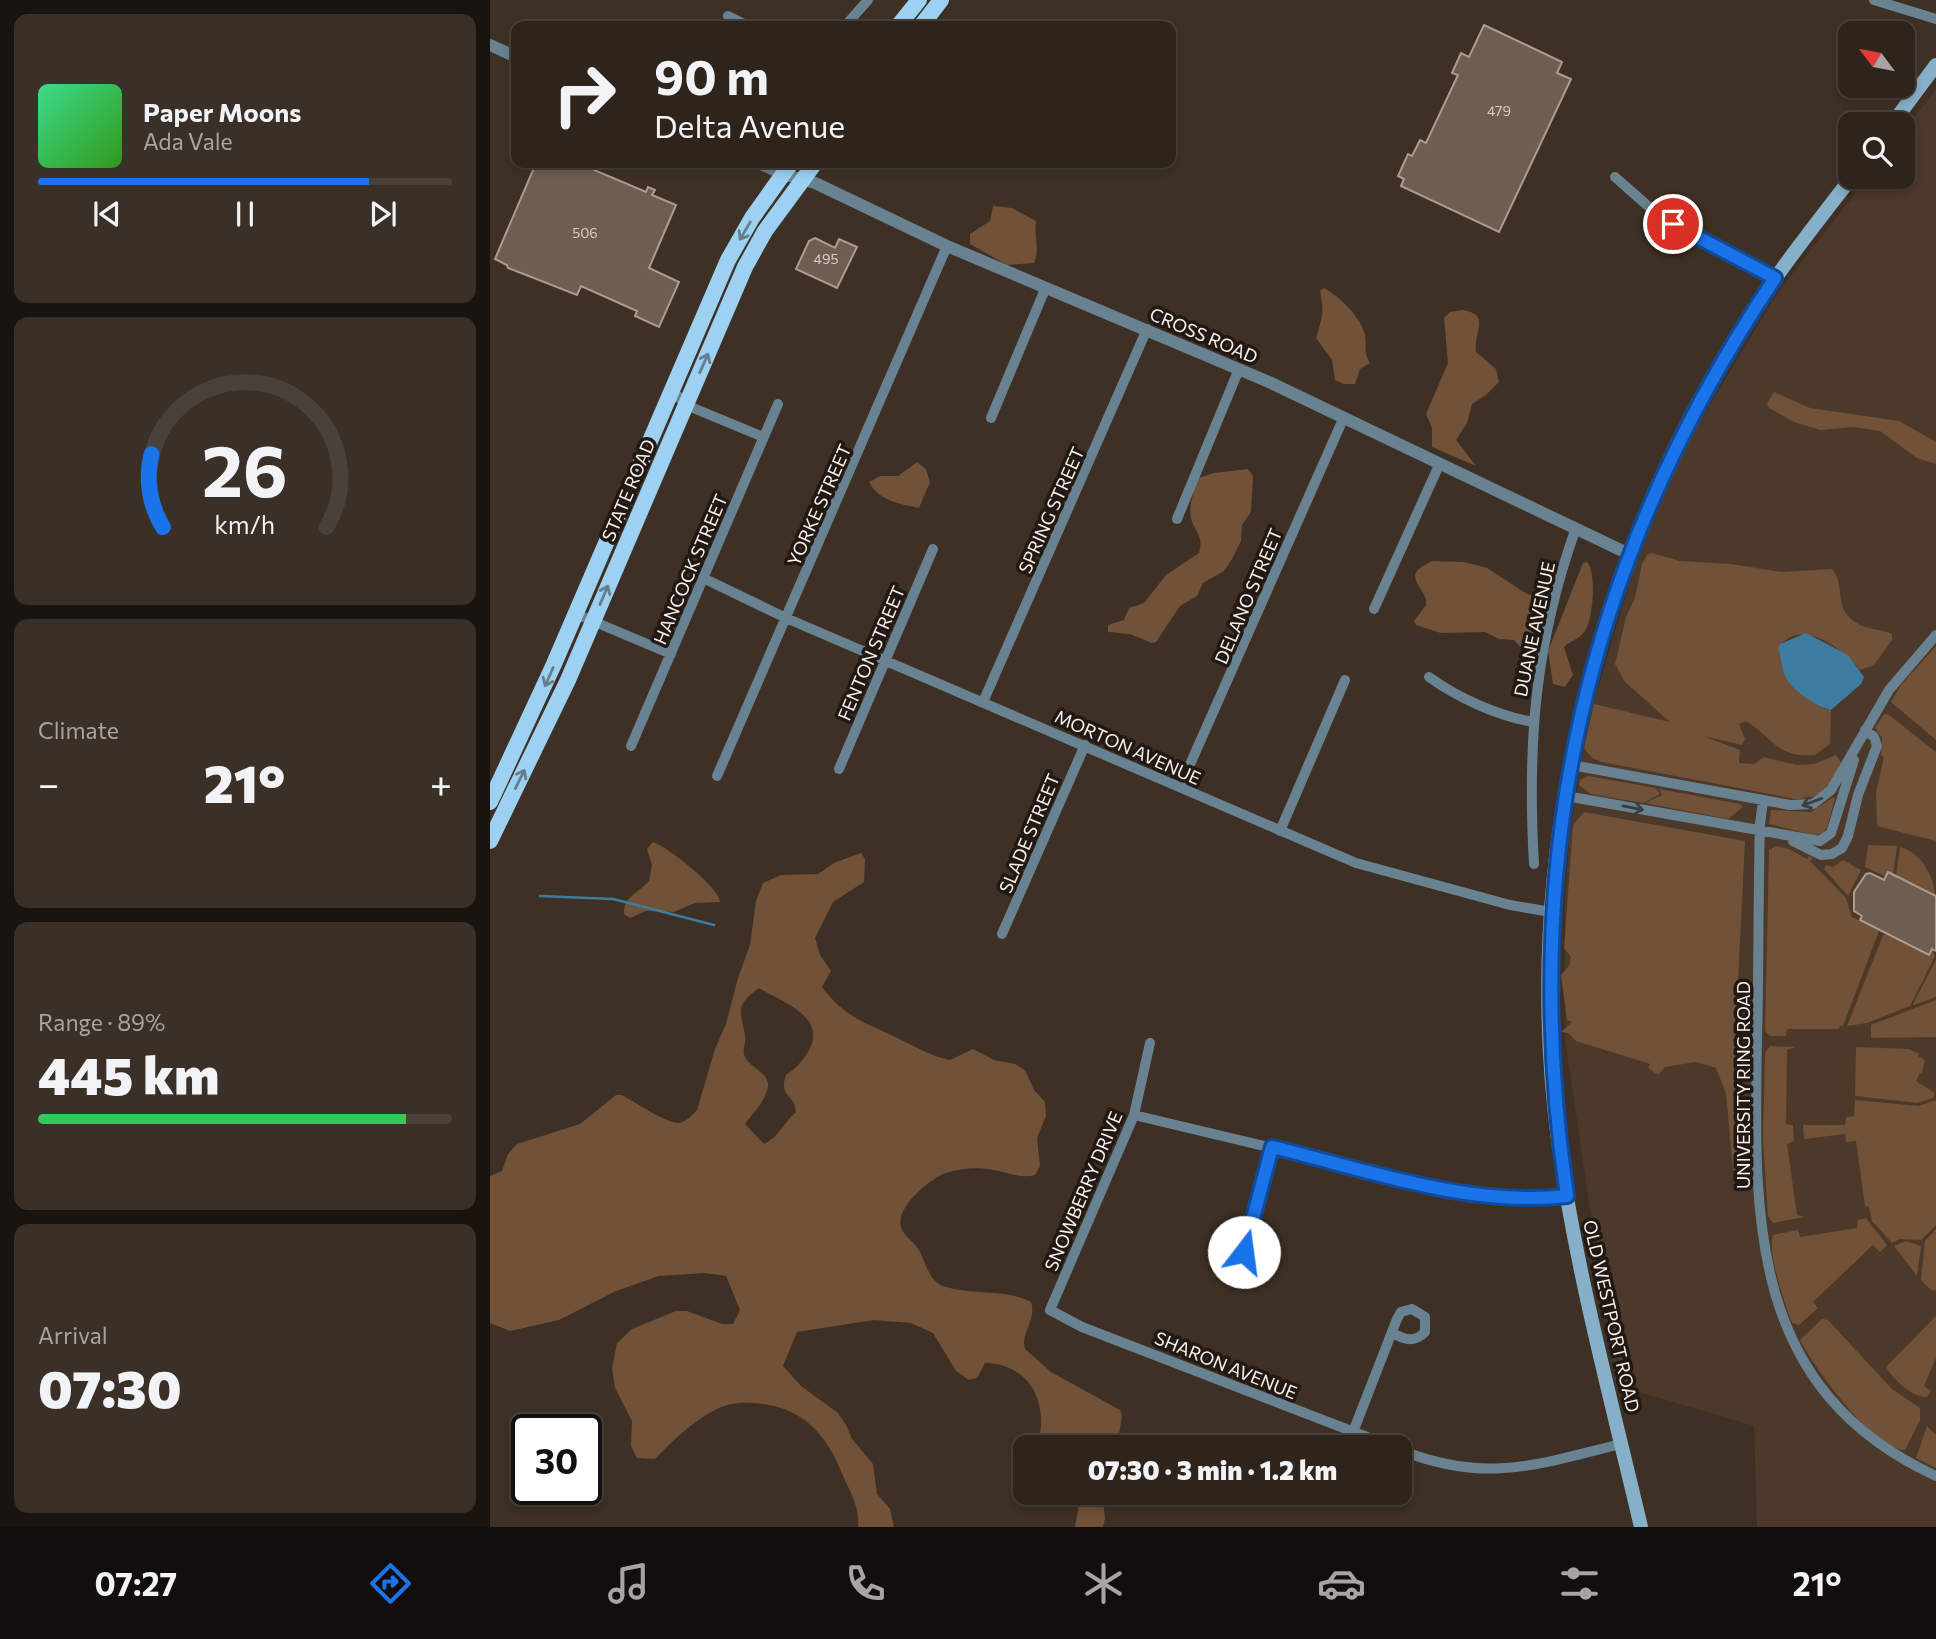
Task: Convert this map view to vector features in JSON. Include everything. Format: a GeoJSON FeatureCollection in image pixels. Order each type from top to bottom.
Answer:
{"type":"FeatureCollection","features":[{"type":"Feature","properties":{"kind":"main road"},"geometry":{"type":"LineString","coordinates":[[902,21],[919,0]]}},
{"type":"Feature","properties":{"kind":"main road"},"geometry":{"type":"LineString","coordinates":[[925,21],[942,0]]}},
{"type":"Feature","properties":{"kind":"main road"},"geometry":{"type":"LineString","coordinates":[[1901,112],[1936,65]]}},
{"type":"Feature","properties":{"kind":"main road","name":"STATE ROAD"},"geometry":{"type":"LineString","coordinates":[[490,802],[576,614],[732,254],[787,168]]}},
{"type":"Feature","properties":{"kind":"main road","name":"STATE ROAD"},"geometry":{"type":"LineString","coordinates":[[490,841],[568,680],[745,267],[765,231],[811,168]]}},
{"type":"Feature","properties":{"kind":"main road","name":"OLD WESTPORT ROAD"},"geometry":{"type":"LineString","coordinates":[[1641,1527],[1567,1196],[1551,1052],[1551,912],[1566,796],[1593,664],[1629,554],[1664,469],[1735,338],[1775,278],[1843,189]]}},
{"type":"Feature","properties":{"kind":"street"},"geometry":{"type":"LineString","coordinates":[[849,21],[867,0]]}},
{"type":"Feature","properties":{"kind":"street"},"geometry":{"type":"LineString","coordinates":[[1874,0],[1936,19]]}},
{"type":"Feature","properties":{"kind":"street"},"geometry":{"type":"LineString","coordinates":[[728,16],[738,21]]}},
{"type":"Feature","properties":{"kind":"street"},"geometry":{"type":"LineString","coordinates":[[491,49],[511,55]]}},
{"type":"Feature","properties":{"kind":"street","name":"CROSS ROAD"},"geometry":{"type":"LineString","coordinates":[[787,168],[802,179],[947,246],[1239,369],[1629,554]]}},
{"type":"Feature","properties":{"kind":"street"},"geometry":{"type":"LineString","coordinates":[[1615,177],[1657,214],[1775,278]]}},
{"type":"Feature","properties":{"kind":"street","name":"YORKE STREET"},"geometry":{"type":"LineString","coordinates":[[717,776],[947,246]]}},
{"type":"Feature","properties":{"kind":"street"},"geometry":{"type":"LineString","coordinates":[[991,418],[1046,287]]}},
{"type":"Feature","properties":{"kind":"street","name":"SPRING STREET"},"geometry":{"type":"LineString","coordinates":[[983,702],[1147,329]]}},
{"type":"Feature","properties":{"kind":"street"},"geometry":{"type":"LineString","coordinates":[[1177,519],[1239,369]]}},
{"type":"Feature","properties":{"kind":"street"},"geometry":{"type":"LineString","coordinates":[[672,390],[686,405],[763,437]]}},
{"type":"Feature","properties":{"kind":"street","name":"HANCOCK STREET"},"geometry":{"type":"LineString","coordinates":[[631,746],[778,404]]}},
{"type":"Feature","properties":{"kind":"street","name":"DELANO STREET"},"geometry":{"type":"LineString","coordinates":[[1180,787],[1343,417]]}},
{"type":"Feature","properties":{"kind":"street"},"geometry":{"type":"LineString","coordinates":[[1374,609],[1440,463]]}},
{"type":"Feature","properties":{"kind":"street","name":"DUANE AVENUE"},"geometry":{"type":"LineString","coordinates":[[1534,864],[1533,722],[1540,663],[1558,583],[1576,528]]}},
{"type":"Feature","properties":{"kind":"street","name":"FENTON STREET"},"geometry":{"type":"LineString","coordinates":[[839,769],[933,549]]}},
{"type":"Feature","properties":{"kind":"street","name":"MORTON AVENUE"},"geometry":{"type":"LineString","coordinates":[[703,579],[786,618],[1347,859],[1510,905],[1551,912]]}},
{"type":"Feature","properties":{"kind":"street"},"geometry":{"type":"LineString","coordinates":[[576,614],[671,654]]}},
{"type":"Feature","properties":{"kind":"street"},"geometry":{"type":"LineString","coordinates":[[1572,765],[1802,806],[1823,798],[1833,787],[1897,679],[1936,635]]}},
{"type":"Feature","properties":{"kind":"street"},"geometry":{"type":"LineString","coordinates":[[1429,677],[1446,689],[1512,718],[1533,722]]}},
{"type":"Feature","properties":{"kind":"street"},"geometry":{"type":"LineString","coordinates":[[1280,831],[1345,680]]}},
{"type":"Feature","properties":{"kind":"street"},"geometry":{"type":"LineString","coordinates":[[1566,796],[1816,842],[1829,836],[1865,730]]}},
{"type":"Feature","properties":{"kind":"street"},"geometry":{"type":"LineString","coordinates":[[1781,836],[1821,855],[1832,854],[1842,848],[1849,836],[1862,785],[1878,746],[1874,737],[1865,730]]}},
{"type":"Feature","properties":{"kind":"street","name":"SLADE STREET"},"geometry":{"type":"LineString","coordinates":[[1002,934],[1085,745]]}},
{"type":"Feature","properties":{"kind":"street","name":"UNIVERSITY RING ROAD"},"geometry":{"type":"LineString","coordinates":[[1763,801],[1760,832],[1755,1162],[1762,1228],[1774,1293],[1799,1354],[1833,1404],[1881,1447],[1936,1476]]}},
{"type":"Feature","properties":{"kind":"street","name":"SNOWBERRY DRIVE"},"geometry":{"type":"LineString","coordinates":[[1049,1309],[1134,1115],[1150,1043]]}},
{"type":"Feature","properties":{"kind":"street"},"geometry":{"type":"LineString","coordinates":[[1134,1115],[1479,1197],[1518,1199],[1567,1196]]}},
{"type":"Feature","properties":{"kind":"street"},"geometry":{"type":"LineString","coordinates":[[1248,1239],[1272,1147]]}},
{"type":"Feature","properties":{"kind":"street","name":"SHARON AVENUE"},"geometry":{"type":"LineString","coordinates":[[1049,1309],[1082,1327],[1361,1435]]}},
{"type":"Feature","properties":{"kind":"street"},"geometry":{"type":"LineString","coordinates":[[1353,1432],[1393,1333]]}},
{"type":"Feature","properties":{"kind":"street"},"geometry":{"type":"LineString","coordinates":[[1412,1454],[1455,1467],[1513,1469],[1621,1444]]}},
{"type":"Feature","properties":{"kind":"shaded area"},"geometry":{"type":"Polygon","coordinates":[[[1936,89],[1936,1527],[1757,1527],[1754,1426],[1616,1385],[1565,1039],[1565,902],[1569,840],[1588,721],[1641,545],[1674,464],[1778,292],[1859,189],[1915,189],[1915,116],[1936,89]]]}},
{"type":"Feature","properties":{"kind":"shaded area"},"geometry":{"type":"Polygon","coordinates":[[[993,206],[1012,208],[1036,221],[1037,253],[1034,263],[1007,265],[970,244],[970,234],[990,221],[993,206]]]}},
{"type":"Feature","properties":{"kind":"shaded area"},"geometry":{"type":"Polygon","coordinates":[[[1324,288],[1349,308],[1363,328],[1370,363],[1360,369],[1355,384],[1344,384],[1335,380],[1332,360],[1316,338],[1322,314],[1320,291],[1324,288]]]}},
{"type":"Feature","properties":{"kind":"shaded area"},"geometry":{"type":"Polygon","coordinates":[[[1450,312],[1471,312],[1479,320],[1476,352],[1496,369],[1499,382],[1472,404],[1467,423],[1456,440],[1476,466],[1432,447],[1432,428],[1426,414],[1448,363],[1444,318],[1450,312]]]}},
{"type":"Feature","properties":{"kind":"shaded area"},"geometry":{"type":"Polygon","coordinates":[[[1774,392],[1810,408],[1899,421],[1936,442],[1936,464],[1917,458],[1880,431],[1853,427],[1820,430],[1794,422],[1769,408],[1767,403],[1774,392]]]}},
{"type":"Feature","properties":{"kind":"shaded area"},"geometry":{"type":"Polygon","coordinates":[[[917,462],[926,469],[930,482],[919,508],[884,498],[869,482],[880,476],[898,476],[917,462]]]}},
{"type":"Feature","properties":{"kind":"shaded area"},"geometry":{"type":"Polygon","coordinates":[[[1248,469],[1253,476],[1251,512],[1242,525],[1241,541],[1224,571],[1203,583],[1197,596],[1180,606],[1156,642],[1152,643],[1130,634],[1108,632],[1108,625],[1124,620],[1129,608],[1144,603],[1166,575],[1199,553],[1200,540],[1190,511],[1199,478],[1214,473],[1248,469]]]}},
{"type":"Feature","properties":{"kind":"shaded area"},"geometry":{"type":"Polygon","coordinates":[[[1652,553],[1680,561],[1731,564],[1782,572],[1832,569],[1837,576],[1842,606],[1851,619],[1864,627],[1892,634],[1892,640],[1874,665],[1860,670],[1832,645],[1809,635],[1797,635],[1787,639],[1778,649],[1789,682],[1825,709],[1831,710],[1830,744],[1815,755],[1784,750],[1746,721],[1739,724],[1745,739],[1742,745],[1703,736],[1740,750],[1739,763],[1754,764],[1764,757],[1797,765],[1814,764],[1836,755],[1841,762],[1823,791],[1804,799],[1807,794],[1802,799],[1795,799],[1602,762],[1592,758],[1584,748],[1594,704],[1670,722],[1625,682],[1615,664],[1626,617],[1635,598],[1642,564],[1647,555],[1652,553]]]}},
{"type":"Feature","properties":{"kind":"shaded area"},"geometry":{"type":"Polygon","coordinates":[[[1432,561],[1464,562],[1487,568],[1527,594],[1546,600],[1542,622],[1529,649],[1525,652],[1514,640],[1499,639],[1485,632],[1441,633],[1416,625],[1414,621],[1426,605],[1426,599],[1415,574],[1432,561]]]}},
{"type":"Feature","properties":{"kind":"shaded area"},"geometry":{"type":"Polygon","coordinates":[[[1587,562],[1593,585],[1590,617],[1583,634],[1564,647],[1573,675],[1565,687],[1553,684],[1548,651],[1583,563],[1587,562]]]}},
{"type":"Feature","properties":{"kind":"shaded area"},"geometry":{"type":"Polygon","coordinates":[[[1936,646],[1936,740],[1891,702],[1901,685],[1936,646]]]}},
{"type":"Feature","properties":{"kind":"shaded area"},"geometry":{"type":"Polygon","coordinates":[[[1884,714],[1889,715],[1936,752],[1936,841],[1877,826],[1876,792],[1884,757],[1881,755],[1882,738],[1875,728],[1884,714]]]}},
{"type":"Feature","properties":{"kind":"shaded area"},"geometry":{"type":"Polygon","coordinates":[[[1588,776],[1656,788],[1660,794],[1643,803],[1591,794],[1579,785],[1580,780],[1588,776]]]}},
{"type":"Feature","properties":{"kind":"shaded area"},"geometry":{"type":"Polygon","coordinates":[[[1659,789],[1740,804],[1743,807],[1728,819],[1645,803],[1662,795],[1659,789]]]}},
{"type":"Feature","properties":{"kind":"shaded area"},"geometry":{"type":"Polygon","coordinates":[[[1833,797],[1835,799],[1827,827],[1822,834],[1814,835],[1769,824],[1771,810],[1811,812],[1833,797]]]}},
{"type":"Feature","properties":{"kind":"shaded area"},"geometry":{"type":"Polygon","coordinates":[[[1584,812],[1745,841],[1736,1082],[1741,1176],[1733,1169],[1726,1093],[1716,1068],[1696,1062],[1665,1067],[1658,1075],[1648,1068],[1650,1064],[1576,1041],[1568,1033],[1561,1032],[1572,1022],[1567,1020],[1561,975],[1569,966],[1571,957],[1564,948],[1573,825],[1584,812]]]}},
{"type":"Feature","properties":{"kind":"shaded area"},"geometry":{"type":"Polygon","coordinates":[[[653,842],[692,868],[711,887],[720,902],[695,903],[674,912],[646,911],[630,918],[624,914],[629,899],[649,881],[652,865],[647,849],[653,842]]]}},
{"type":"Feature","properties":{"kind":"shaded area"},"geometry":{"type":"Polygon","coordinates":[[[1868,845],[1897,846],[1893,875],[1886,877],[1865,867],[1868,845]]]}},
{"type":"Feature","properties":{"kind":"shaded area"},"geometry":{"type":"Polygon","coordinates":[[[1776,846],[1789,849],[1807,859],[1809,856],[1813,858],[1810,861],[1846,898],[1852,917],[1879,931],[1843,1026],[1839,1029],[1787,1029],[1786,1036],[1770,1036],[1765,1031],[1769,850],[1776,846]]]}},
{"type":"Feature","properties":{"kind":"shaded area"},"geometry":{"type":"Polygon","coordinates":[[[1900,847],[1916,856],[1927,870],[1934,887],[1936,905],[1896,876],[1900,847]]]}},
{"type":"Feature","properties":{"kind":"shaded area"},"geometry":{"type":"Polygon","coordinates":[[[861,853],[865,859],[864,882],[833,902],[815,938],[820,955],[831,971],[822,987],[839,1006],[857,1019],[936,1056],[950,1060],[973,1049],[994,1060],[1015,1064],[1025,1070],[1034,1090],[1045,1102],[1046,1116],[1037,1138],[1040,1166],[1035,1175],[1019,1176],[976,1168],[946,1173],[923,1187],[908,1203],[901,1219],[902,1231],[918,1248],[931,1276],[943,1286],[1010,1295],[1031,1302],[1032,1315],[1025,1337],[1025,1349],[1051,1372],[1120,1410],[1122,1416],[1118,1435],[1039,1435],[1039,1403],[1026,1379],[1001,1365],[985,1363],[977,1378],[969,1380],[956,1371],[933,1333],[911,1323],[874,1320],[797,1332],[783,1366],[801,1386],[838,1413],[852,1439],[873,1464],[877,1494],[890,1509],[894,1527],[858,1527],[853,1498],[827,1444],[808,1423],[783,1409],[769,1405],[741,1403],[721,1407],[686,1430],[655,1459],[637,1458],[631,1446],[632,1421],[615,1388],[612,1368],[617,1343],[632,1329],[676,1311],[687,1311],[722,1324],[733,1324],[740,1310],[726,1276],[705,1273],[659,1276],[616,1291],[559,1320],[510,1331],[490,1323],[490,1176],[502,1171],[508,1154],[517,1144],[580,1124],[616,1095],[622,1095],[674,1122],[682,1122],[691,1116],[697,1110],[715,1049],[726,1024],[750,945],[756,901],[763,883],[781,875],[818,874],[834,863],[861,853]],[[759,988],[751,994],[741,1009],[745,1057],[768,1082],[762,1102],[745,1124],[764,1144],[773,1138],[796,1112],[793,1102],[785,1092],[784,1082],[786,1075],[808,1052],[813,1040],[808,1020],[790,1005],[759,988]]]}},
{"type":"Feature","properties":{"kind":"shaded area"},"geometry":{"type":"Polygon","coordinates":[[[1843,860],[1861,870],[1848,896],[1824,869],[1826,865],[1833,867],[1843,860]]]}},
{"type":"Feature","properties":{"kind":"shaded area"},"geometry":{"type":"Polygon","coordinates":[[[1888,933],[1929,955],[1932,949],[1935,956],[1910,1006],[1867,1023],[1847,1026],[1883,935],[1888,933]]]}},
{"type":"Feature","properties":{"kind":"shaded area"},"geometry":{"type":"Polygon","coordinates":[[[1936,960],[1936,997],[1914,1005],[1913,1004],[1936,960]]]}},
{"type":"Feature","properties":{"kind":"shaded area"},"geometry":{"type":"Polygon","coordinates":[[[1936,1000],[1936,1037],[1871,1038],[1871,1025],[1936,1000]]]}},
{"type":"Feature","properties":{"kind":"shaded area"},"geometry":{"type":"Polygon","coordinates":[[[1770,1046],[1795,1047],[1787,1050],[1786,1124],[1793,1125],[1794,1141],[1787,1144],[1797,1215],[1805,1217],[1773,1223],[1768,1216],[1763,1140],[1765,1053],[1770,1046]]]}},
{"type":"Feature","properties":{"kind":"shaded area"},"geometry":{"type":"Polygon","coordinates":[[[1856,1047],[1909,1049],[1919,1054],[1918,1056],[1925,1060],[1922,1074],[1920,1073],[1916,1081],[1935,1093],[1933,1098],[1917,1103],[1855,1096],[1856,1047]]]}},
{"type":"Feature","properties":{"kind":"shaded area"},"geometry":{"type":"Polygon","coordinates":[[[1855,1100],[1919,1106],[1936,1100],[1936,1225],[1921,1240],[1900,1239],[1892,1243],[1872,1221],[1869,1207],[1865,1206],[1856,1141],[1846,1142],[1845,1134],[1804,1139],[1803,1125],[1845,1125],[1846,1117],[1854,1116],[1855,1100]]]}},
{"type":"Feature","properties":{"kind":"shaded area"},"geometry":{"type":"Polygon","coordinates":[[[1866,1218],[1887,1245],[1880,1252],[1873,1245],[1813,1302],[1818,1308],[1799,1325],[1792,1323],[1772,1254],[1773,1235],[1798,1230],[1800,1237],[1857,1228],[1858,1220],[1866,1218]]]}},
{"type":"Feature","properties":{"kind":"shaded area"},"geometry":{"type":"Polygon","coordinates":[[[1936,1229],[1936,1290],[1932,1291],[1921,1280],[1925,1241],[1936,1229]]]}},
{"type":"Feature","properties":{"kind":"shaded area"},"geometry":{"type":"Polygon","coordinates":[[[1906,1241],[1921,1246],[1917,1276],[1894,1246],[1906,1241]]]}},
{"type":"Feature","properties":{"kind":"shaded area"},"geometry":{"type":"Polygon","coordinates":[[[1936,1316],[1936,1358],[1924,1386],[1931,1391],[1927,1397],[1904,1387],[1886,1367],[1936,1316]]]}},
{"type":"Feature","properties":{"kind":"shaded area"},"geometry":{"type":"Polygon","coordinates":[[[1822,1319],[1828,1320],[1892,1389],[1920,1408],[1920,1420],[1905,1450],[1892,1447],[1862,1422],[1831,1386],[1807,1352],[1800,1340],[1822,1319]]]}},
{"type":"Feature","properties":{"kind":"shaded area"},"geometry":{"type":"Polygon","coordinates":[[[1927,1426],[1936,1435],[1936,1468],[1916,1458],[1927,1426]]]}},
{"type":"Feature","properties":{"kind":"shaded area"},"geometry":{"type":"Polygon","coordinates":[[[1079,1505],[1103,1505],[1103,1527],[1075,1527],[1079,1505]]]}},
{"type":"Feature","properties":{"kind":"water"},"geometry":{"type":"Polygon","coordinates":[[[1806,633],[1848,655],[1864,677],[1861,684],[1831,710],[1798,692],[1784,673],[1778,649],[1780,644],[1806,633]]]}},
{"type":"Feature","properties":{"kind":"building"},"geometry":{"type":"Polygon","coordinates":[[[1484,25],[1562,62],[1557,73],[1571,79],[1499,232],[1401,186],[1404,179],[1398,176],[1408,154],[1412,156],[1420,140],[1426,143],[1458,75],[1452,73],[1461,53],[1469,57],[1484,25]]]}},
{"type":"Feature","properties":{"kind":"building"},"geometry":{"type":"Polygon","coordinates":[[[534,168],[595,168],[646,192],[648,187],[655,190],[652,195],[676,205],[649,268],[679,282],[659,327],[635,316],[637,311],[581,286],[577,295],[508,268],[495,259],[534,168]]]}},
{"type":"Feature","properties":{"kind":"building"},"geometry":{"type":"Polygon","coordinates":[[[815,238],[835,248],[839,239],[857,247],[837,288],[796,269],[809,241],[815,238]]]}},
{"type":"Feature","properties":{"kind":"building"},"geometry":{"type":"Polygon","coordinates":[[[1888,872],[1936,896],[1936,951],[1932,949],[1929,955],[1860,920],[1862,916],[1854,911],[1854,892],[1866,874],[1870,873],[1884,880],[1888,872]]]}},
{"type":"Feature","properties":{"kind":"waterway"},"geometry":{"type":"LineString","coordinates":[[540,896],[613,899],[714,925]]}},
{"type":"Feature","properties":{"kind":"route"},"geometry":{"type":"LineString","coordinates":[[1244,1252],[1272,1147],[1479,1197],[1542,1199],[1567,1196],[1553,1095],[1549,1014],[1551,912],[1561,824],[1588,686],[1619,582],[1664,469],[1714,374],[1775,278],[1673,224]]}}]}
